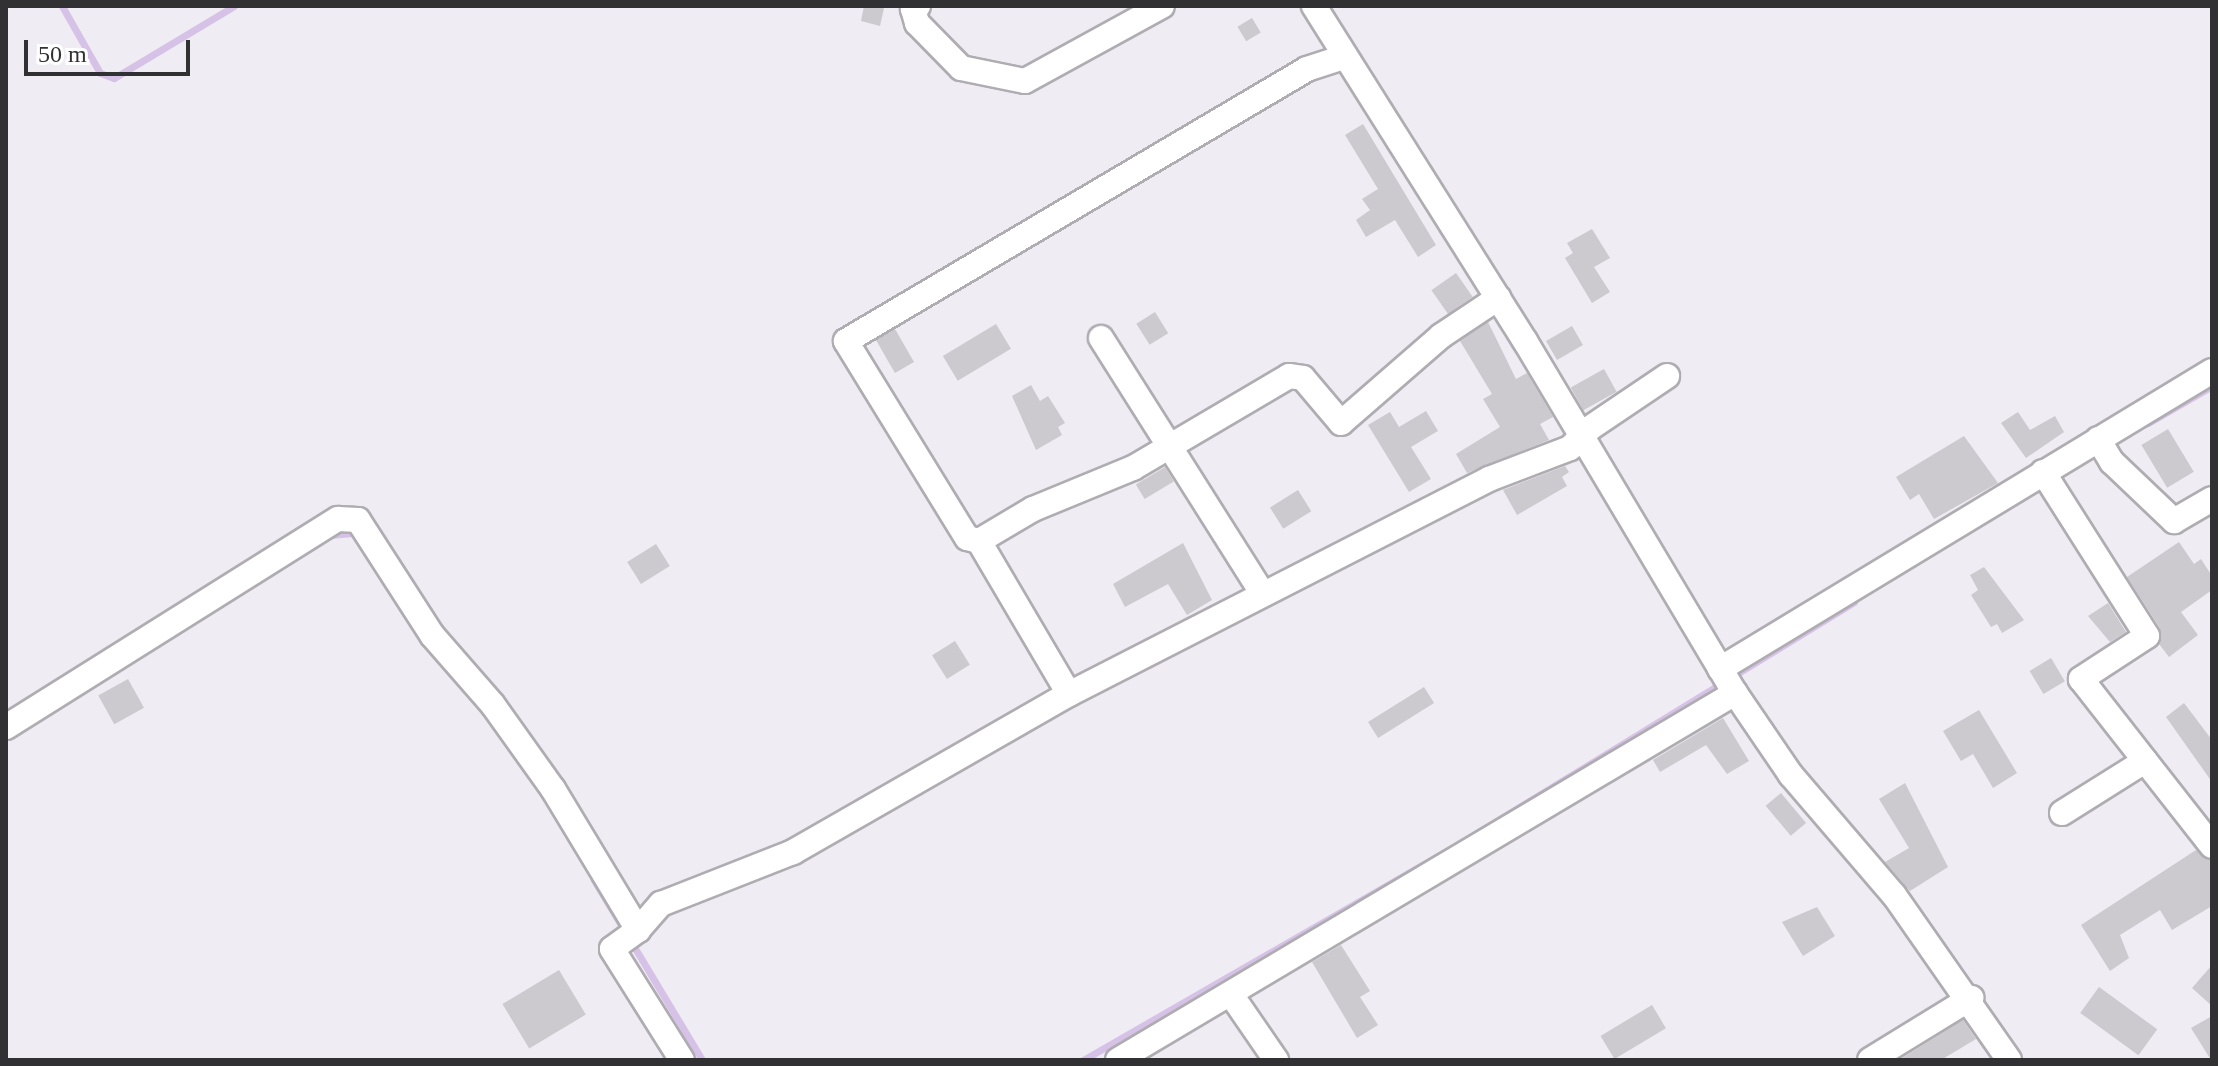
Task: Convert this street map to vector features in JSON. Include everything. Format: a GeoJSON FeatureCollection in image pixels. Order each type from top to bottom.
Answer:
{"type":"FeatureCollection","features":[{"type":"Feature","properties":{"kind":"street"},"geometry":{"type":"LineString","coordinates":[[918,6],[913,9],[917,23],[961,68],[1025,81],[1162,6]]}},
{"type":"Feature","properties":{"kind":"street"},"geometry":{"type":"LineString","coordinates":[[1314,6],[1498,298],[1735,693],[1791,775],[1894,895],[1971,998],[2009,1060]]}},
{"type":"Feature","properties":{"kind":"street"},"geometry":{"type":"LineString","coordinates":[[1345,57],[1307,69],[846,341],[967,538],[979,541],[1033,509],[1096,486],[1289,376],[1303,378],[1341,423],[1441,336],[1498,298]]}},
{"type":"Feature","properties":{"kind":"street"},"geometry":{"type":"LineString","coordinates":[[1101,338],[1263,594]]}},
{"type":"Feature","properties":{"kind":"street"},"geometry":{"type":"LineString","coordinates":[[1720,669],[2212,371]]}},
{"type":"Feature","properties":{"kind":"street"},"geometry":{"type":"LineString","coordinates":[[682,1060],[612,949],[638,930],[661,904],[793,852],[1069,694],[1489,479],[1570,448],[1580,437],[1667,376]]}},
{"type":"Feature","properties":{"kind":"street"},"geometry":{"type":"LineString","coordinates":[[2098,439],[2112,462],[2174,521],[2212,499]]}},
{"type":"Feature","properties":{"kind":"street"},"geometry":{"type":"LineString","coordinates":[[2043,472],[2147,636],[2081,679],[2212,846]]}},
{"type":"Feature","properties":{"kind":"street"},"geometry":{"type":"LineString","coordinates":[[6,727],[338,519],[358,520],[432,635],[493,705],[553,789],[638,930]]}},
{"type":"Feature","properties":{"kind":"street"},"geometry":{"type":"LineString","coordinates":[[979,541],[1069,694]]}},
{"type":"Feature","properties":{"kind":"street"},"geometry":{"type":"LineString","coordinates":[[1118,1060],[1232,996],[1735,693]]}},
{"type":"Feature","properties":{"kind":"street"},"geometry":{"type":"LineString","coordinates":[[2062,813],[2145,761]]}},
{"type":"Feature","properties":{"kind":"street"},"geometry":{"type":"LineString","coordinates":[[1232,996],[1276,1060]]}},
{"type":"Feature","properties":{"kind":"street"},"geometry":{"type":"LineString","coordinates":[[1870,1060],[1971,998]]}},
{"type":"Feature","properties":{"kind":"building"},"geometry":{"type":"Polygon","coordinates":[[[864,6],[884,8],[880,26],[861,21],[864,6]]]}},
{"type":"Feature","properties":{"kind":"building"},"geometry":{"type":"Polygon","coordinates":[[[1252,18],[1261,33],[1246,41],[1237,27],[1252,18]]]}},
{"type":"Feature","properties":{"kind":"building"},"geometry":{"type":"Polygon","coordinates":[[[1363,124],[1436,245],[1418,257],[1395,220],[1366,237],[1356,220],[1370,210],[1362,199],[1378,189],[1345,135],[1363,124]]]}},
{"type":"Feature","properties":{"kind":"building"},"geometry":{"type":"Polygon","coordinates":[[[1592,229],[1610,258],[1594,267],[1610,292],[1592,303],[1565,258],[1573,253],[1567,243],[1592,229]]]}},
{"type":"Feature","properties":{"kind":"building"},"geometry":{"type":"Polygon","coordinates":[[[1456,273],[1473,297],[1448,314],[1431,290],[1456,273]]]}},
{"type":"Feature","properties":{"kind":"building"},"geometry":{"type":"Polygon","coordinates":[[[1155,312],[1168,333],[1150,345],[1136,324],[1155,312]]]}},
{"type":"Feature","properties":{"kind":"building"},"geometry":{"type":"Polygon","coordinates":[[[1488,322],[1516,379],[1527,373],[1553,417],[1540,424],[1549,440],[1467,473],[1456,454],[1500,427],[1483,399],[1492,394],[1460,341],[1488,322]]]}},
{"type":"Feature","properties":{"kind":"building"},"geometry":{"type":"Polygon","coordinates":[[[996,324],[1011,349],[958,381],[943,356],[996,324]]]}},
{"type":"Feature","properties":{"kind":"building"},"geometry":{"type":"Polygon","coordinates":[[[1572,326],[1583,345],[1557,360],[1546,341],[1572,326]]]}},
{"type":"Feature","properties":{"kind":"building"},"geometry":{"type":"Polygon","coordinates":[[[895,329],[914,362],[895,373],[876,340],[895,329]]]}},
{"type":"Feature","properties":{"kind":"building"},"geometry":{"type":"Polygon","coordinates":[[[1604,369],[1617,392],[1583,410],[1571,387],[1604,369]]]}},
{"type":"Feature","properties":{"kind":"building"},"geometry":{"type":"Polygon","coordinates":[[[1031,385],[1040,401],[1048,396],[1065,423],[1058,427],[1062,435],[1036,450],[1012,396],[1031,385]]]}},
{"type":"Feature","properties":{"kind":"building"},"geometry":{"type":"Polygon","coordinates":[[[1426,411],[1438,431],[1411,447],[1431,479],[1409,492],[1368,425],[1390,412],[1399,427],[1426,411]]]}},
{"type":"Feature","properties":{"kind":"building"},"geometry":{"type":"Polygon","coordinates":[[[2018,412],[2030,430],[2055,416],[2064,432],[2026,458],[2001,423],[2018,412]]]}},
{"type":"Feature","properties":{"kind":"building"},"geometry":{"type":"Polygon","coordinates":[[[2168,429],[2194,472],[2167,488],[2141,445],[2168,429]]]}},
{"type":"Feature","properties":{"kind":"building"},"geometry":{"type":"Polygon","coordinates":[[[1964,436],[1998,483],[1934,519],[1919,494],[1910,500],[1896,477],[1964,436]]]}},
{"type":"Feature","properties":{"kind":"building"},"geometry":{"type":"Polygon","coordinates":[[[1565,466],[1569,472],[1562,477],[1567,486],[1517,515],[1503,490],[1565,466]]]}},
{"type":"Feature","properties":{"kind":"building"},"geometry":{"type":"Polygon","coordinates":[[[1165,467],[1174,482],[1145,499],[1136,485],[1165,467]]]}},
{"type":"Feature","properties":{"kind":"building"},"geometry":{"type":"Polygon","coordinates":[[[1298,490],[1311,511],[1283,529],[1270,507],[1298,490]]]}},
{"type":"Feature","properties":{"kind":"building"},"geometry":{"type":"Polygon","coordinates":[[[2179,542],[2194,564],[2201,559],[2212,576],[2212,590],[2181,612],[2198,635],[2169,657],[2159,644],[2160,628],[2127,577],[2179,542]]]}},
{"type":"Feature","properties":{"kind":"building"},"geometry":{"type":"Polygon","coordinates":[[[1183,543],[1212,600],[1187,615],[1168,584],[1125,607],[1113,584],[1183,543]]]}},
{"type":"Feature","properties":{"kind":"building"},"geometry":{"type":"Polygon","coordinates":[[[656,544],[670,566],[641,584],[627,562],[656,544]]]}},
{"type":"Feature","properties":{"kind":"building"},"geometry":{"type":"Polygon","coordinates":[[[1984,567],[2024,620],[2002,633],[1997,624],[1991,627],[1971,595],[1978,590],[1970,575],[1984,567]]]}},
{"type":"Feature","properties":{"kind":"building"},"geometry":{"type":"Polygon","coordinates":[[[2108,603],[2126,632],[2110,642],[2088,616],[2108,603]]]}},
{"type":"Feature","properties":{"kind":"building"},"geometry":{"type":"Polygon","coordinates":[[[955,641],[970,665],[947,679],[932,655],[955,641]]]}},
{"type":"Feature","properties":{"kind":"building"},"geometry":{"type":"Polygon","coordinates":[[[2051,658],[2065,681],[2043,694],[2030,671],[2051,658]]]}},
{"type":"Feature","properties":{"kind":"building"},"geometry":{"type":"Polygon","coordinates":[[[128,679],[144,708],[114,724],[98,695],[128,679]]]}},
{"type":"Feature","properties":{"kind":"building"},"geometry":{"type":"Polygon","coordinates":[[[1424,687],[1434,703],[1378,738],[1368,722],[1424,687]]]}},
{"type":"Feature","properties":{"kind":"building"},"geometry":{"type":"Polygon","coordinates":[[[2184,703],[2212,740],[2212,782],[2166,717],[2184,703]]]}},
{"type":"Feature","properties":{"kind":"building"},"geometry":{"type":"Polygon","coordinates":[[[1979,710],[2017,773],[1993,788],[1973,754],[1961,761],[1943,731],[1979,710]]]}},
{"type":"Feature","properties":{"kind":"building"},"geometry":{"type":"Polygon","coordinates":[[[1723,718],[1749,761],[1727,774],[1706,745],[1660,772],[1653,760],[1723,718]]]}},
{"type":"Feature","properties":{"kind":"building"},"geometry":{"type":"Polygon","coordinates":[[[1905,783],[1948,867],[1910,891],[1885,862],[1909,848],[1879,799],[1905,783]]]}},
{"type":"Feature","properties":{"kind":"building"},"geometry":{"type":"Polygon","coordinates":[[[1781,793],[1806,823],[1791,836],[1766,806],[1781,793]]]}},
{"type":"Feature","properties":{"kind":"building"},"geometry":{"type":"Polygon","coordinates":[[[2196,850],[2212,862],[2212,906],[2172,930],[2160,910],[2120,935],[2129,958],[2110,971],[2081,925],[2196,850]]]}},
{"type":"Feature","properties":{"kind":"building"},"geometry":{"type":"Polygon","coordinates":[[[1817,907],[1835,936],[1803,956],[1782,922],[1817,907]]]}},
{"type":"Feature","properties":{"kind":"building"},"geometry":{"type":"Polygon","coordinates":[[[1341,945],[1370,991],[1360,997],[1378,1025],[1357,1038],[1312,962],[1341,945]]]}},
{"type":"Feature","properties":{"kind":"building"},"geometry":{"type":"Polygon","coordinates":[[[2212,965],[2212,1006],[2192,988],[2212,965]]]}},
{"type":"Feature","properties":{"kind":"building"},"geometry":{"type":"Polygon","coordinates":[[[559,970],[586,1015],[529,1049],[502,1004],[559,970]]]}},
{"type":"Feature","properties":{"kind":"building"},"geometry":{"type":"Polygon","coordinates":[[[2099,987],[2157,1029],[2138,1055],[2080,1013],[2099,987]]]}},
{"type":"Feature","properties":{"kind":"building"},"geometry":{"type":"Polygon","coordinates":[[[1652,1005],[1666,1028],[1614,1059],[1601,1036],[1652,1005]]]}},
{"type":"Feature","properties":{"kind":"building"},"geometry":{"type":"Polygon","coordinates":[[[2212,1016],[2212,1060],[2211,1060],[2191,1028],[2212,1016]]]}},
{"type":"Feature","properties":{"kind":"building"},"geometry":{"type":"Polygon","coordinates":[[[1963,1020],[1976,1039],[1941,1060],[1899,1060],[1963,1020]]]}},
{"type":"Feature","properties":{"kind":"waterway"},"geometry":{"type":"LineString","coordinates":[[62,6],[100,73],[114,78],[234,6]]}},
{"type":"Feature","properties":{"kind":"waterway"},"geometry":{"type":"LineString","coordinates":[[2148,423],[2212,386]]}},
{"type":"Feature","properties":{"kind":"waterway"},"geometry":{"type":"LineString","coordinates":[[330,535],[353,533],[359,539]]}},
{"type":"Feature","properties":{"kind":"waterway"},"geometry":{"type":"LineString","coordinates":[[1472,836],[1854,602]]}},
{"type":"Feature","properties":{"kind":"waterway"},"geometry":{"type":"LineString","coordinates":[[1083,1060],[1444,852]]}},
{"type":"Feature","properties":{"kind":"waterway"},"geometry":{"type":"LineString","coordinates":[[594,880],[702,1060]]}}]}
